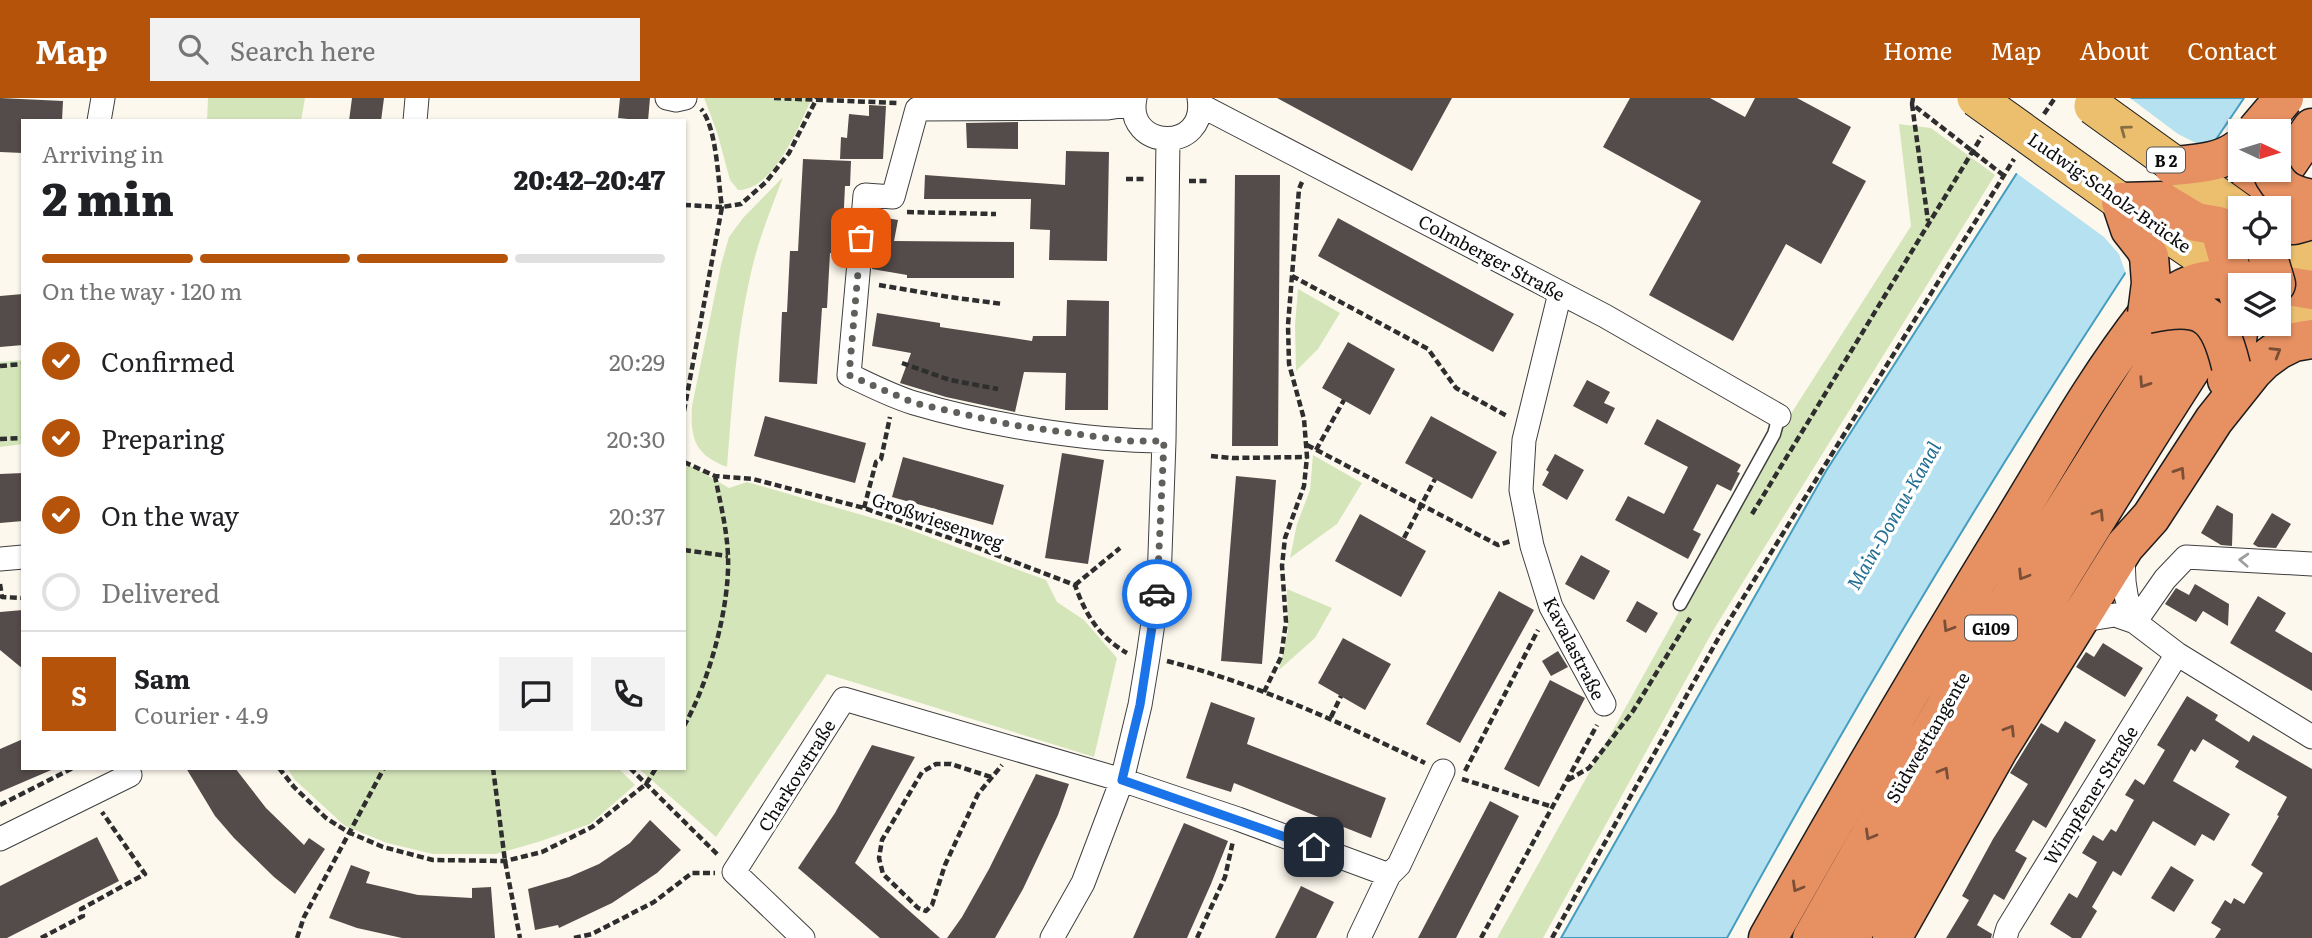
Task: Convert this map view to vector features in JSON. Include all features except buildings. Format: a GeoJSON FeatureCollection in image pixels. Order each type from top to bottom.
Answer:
{"type":"FeatureCollection","features":[{"type":"Feature","properties":{"kind":"highway"},"geometry":{"type":"LineString","coordinates":[[2267,119],[2285,98]]}},
{"type":"Feature","properties":{"kind":"highway"},"geometry":{"type":"LineString","coordinates":[[2275,119],[2285,98]]}},
{"type":"Feature","properties":{"kind":"highway"},"geometry":{"type":"LineString","coordinates":[[2291,148],[2312,128]]}},
{"type":"Feature","properties":{"kind":"highway"},"geometry":{"type":"LineString","coordinates":[[2228,155],[2203,163],[2186,174],[2228,216]]}},
{"type":"Feature","properties":{"kind":"highway"},"geometry":{"type":"LineString","coordinates":[[2278,182],[2287,192],[2312,199]]}},
{"type":"Feature","properties":{"kind":"highway"},"geometry":{"type":"LineString","coordinates":[[2191,337],[2151,283],[2149,256],[2130,229],[2121,202],[2161,201],[2196,222],[2228,221]]}},
{"type":"Feature","properties":{"kind":"highway"},"geometry":{"type":"LineString","coordinates":[[2291,225],[2312,220]]}},
{"type":"Feature","properties":{"kind":"highway"},"geometry":{"type":"LineString","coordinates":[[2217,416],[2191,337],[2168,296],[2202,280],[2228,287]]}},
{"type":"Feature","properties":{"kind":"highway"},"geometry":{"type":"LineString","coordinates":[[1768,938],[1932,652],[2131,334],[2191,337],[2228,323]]}},
{"type":"Feature","properties":{"kind":"highway"},"geometry":{"type":"LineString","coordinates":[[1892,938],[1998,750],[2125,546],[2151,517],[2217,416],[2263,361],[2294,342],[2291,334]]}},
{"type":"Feature","properties":{"kind":"highway","name":"Südwesttangente"},"geometry":{"type":"LineString","coordinates":[[1812,938],[1967,667],[2094,461],[2191,337]]}},
{"type":"Feature","properties":{"kind":"highway","name":"Südwesttangente"},"geometry":{"type":"LineString","coordinates":[[1850,938],[1913,824],[2130,464],[2191,337]]}},
{"type":"Feature","properties":{"kind":"main road","name":"B 2"},"geometry":{"type":"LineString","coordinates":[[2081,98],[2186,174]]}},
{"type":"Feature","properties":{"kind":"main road","name":"Ludwig-Scholz-Brücke"},"geometry":{"type":"LineString","coordinates":[[1981,114],[2235,273]]}},
{"type":"Feature","properties":{"kind":"main road"},"geometry":{"type":"LineString","coordinates":[[2291,247],[2312,261]]}},
{"type":"Feature","properties":{"kind":"street"},"geometry":{"type":"LineString","coordinates":[[99,119],[103,98]]}},
{"type":"Feature","properties":{"kind":"street"},"geometry":{"type":"LineString","coordinates":[[415,119],[417,98]]}},
{"type":"Feature","properties":{"kind":"street"},"geometry":{"type":"LineString","coordinates":[[667,98],[692,102]]}},
{"type":"Feature","properties":{"kind":"street"},"geometry":{"type":"LineString","coordinates":[[1164,441],[1126,441],[1013,425],[942,410],[895,396],[849,375],[864,195],[892,197],[917,109],[1108,108],[1134,101],[1134,113],[1143,129],[1150,135],[1168,139],[1191,129],[1196,122],[1200,102]]}},
{"type":"Feature","properties":{"kind":"street","name":"Colmberger Straße"},"geometry":{"type":"LineString","coordinates":[[1200,102],[1605,316],[1779,416]]}},
{"type":"Feature","properties":{"kind":"street"},"geometry":{"type":"LineString","coordinates":[[1052,938],[1083,883],[1122,780],[1140,705],[1159,582],[1164,441],[1168,139]]}},
{"type":"Feature","properties":{"kind":"street","name":"Kavalastraße"},"geometry":{"type":"LineString","coordinates":[[1560,293],[1524,440],[1521,490],[1530,536],[1551,607],[1604,704]]}},
{"type":"Feature","properties":{"kind":"street"},"geometry":{"type":"LineString","coordinates":[[2125,546],[2123,566],[2127,605],[2135,622]]}},
{"type":"Feature","properties":{"kind":"street"},"geometry":{"type":"LineString","coordinates":[[0,559],[21,557]]}},
{"type":"Feature","properties":{"kind":"street"},"geometry":{"type":"LineString","coordinates":[[2135,622],[2165,579],[2186,557],[2312,564]]}},
{"type":"Feature","properties":{"kind":"street"},"geometry":{"type":"LineString","coordinates":[[2077,621],[2115,615],[2135,622],[2177,654],[2312,737]]}},
{"type":"Feature","properties":{"kind":"street","name":"Wimpfener Straße"},"geometry":{"type":"LineString","coordinates":[[2005,938],[2008,928],[2177,654]]}},
{"type":"Feature","properties":{"kind":"street","name":"Charkovstraße"},"geometry":{"type":"LineString","coordinates":[[734,872],[844,699],[1122,780],[1238,819],[1389,875]]}},
{"type":"Feature","properties":{"kind":"street"},"geometry":{"type":"LineString","coordinates":[[0,839],[130,775],[128,770]]}},
{"type":"Feature","properties":{"kind":"street"},"geometry":{"type":"LineString","coordinates":[[1359,938],[1389,875],[1399,865],[1452,775]]}},
{"type":"Feature","properties":{"kind":"street"},"geometry":{"type":"LineString","coordinates":[[734,872],[803,938]]}},
{"type":"Feature","properties":{"kind":"lane"},"geometry":{"type":"LineString","coordinates":[[1679,604],[1774,434],[1779,416]]}},
{"type":"Feature","properties":{"kind":"path"},"geometry":{"type":"LineString","coordinates":[[774,98],[906,104],[917,109]]}},
{"type":"Feature","properties":{"kind":"path"},"geometry":{"type":"LineString","coordinates":[[686,205],[722,207],[741,204],[766,182],[789,153],[817,98]]}},
{"type":"Feature","properties":{"kind":"path"},"geometry":{"type":"LineString","coordinates":[[2040,120],[2055,98]]}},
{"type":"Feature","properties":{"kind":"path"},"geometry":{"type":"LineString","coordinates":[[1913,101],[2003,174]]}},
{"type":"Feature","properties":{"kind":"path"},"geometry":{"type":"LineString","coordinates":[[1913,101],[1928,222]]}},
{"type":"Feature","properties":{"kind":"path"},"geometry":{"type":"LineString","coordinates":[[686,400],[722,207],[714,145],[705,114],[692,102]]}},
{"type":"Feature","properties":{"kind":"path"},"geometry":{"type":"LineString","coordinates":[[1748,520],[1973,150],[1981,114]]}},
{"type":"Feature","properties":{"kind":"path"},"geometry":{"type":"LineString","coordinates":[[1552,938],[1719,637],[2018,153]]}},
{"type":"Feature","properties":{"kind":"path"},"geometry":{"type":"LineString","coordinates":[[1264,692],[1280,657],[1286,622],[1282,566],[1285,538],[1304,486],[1307,457],[1304,419],[1289,364],[1288,324],[1299,189],[1311,162]]}},
{"type":"Feature","properties":{"kind":"path"},"geometry":{"type":"LineString","coordinates":[[892,197],[902,212],[996,214]]}},
{"type":"Feature","properties":{"kind":"path"},"geometry":{"type":"LineString","coordinates":[[1292,276],[1429,349],[1456,388],[1528,428]]}},
{"type":"Feature","properties":{"kind":"path"},"geometry":{"type":"LineString","coordinates":[[858,281],[1003,304]]}},
{"type":"Feature","properties":{"kind":"path"},"geometry":{"type":"LineString","coordinates":[[902,363],[950,380],[998,389]]}},
{"type":"Feature","properties":{"kind":"path"},"geometry":{"type":"LineString","coordinates":[[0,366],[21,364]]}},
{"type":"Feature","properties":{"kind":"path"},"geometry":{"type":"LineString","coordinates":[[864,508],[876,462],[881,459],[895,396]]}},
{"type":"Feature","properties":{"kind":"path"},"geometry":{"type":"LineString","coordinates":[[1317,450],[1344,400]]}},
{"type":"Feature","properties":{"kind":"path"},"geometry":{"type":"LineString","coordinates":[[0,439],[21,438]]}},
{"type":"Feature","properties":{"kind":"path"},"geometry":{"type":"LineString","coordinates":[[1306,444],[1497,545],[1530,536]]}},
{"type":"Feature","properties":{"kind":"path"},"geometry":{"type":"LineString","coordinates":[[1211,456],[1307,457]]}},
{"type":"Feature","properties":{"kind":"path","name":"Großwiesenweg"},"geometry":{"type":"LineString","coordinates":[[686,463],[715,476],[753,478],[864,508],[1075,585]]}},
{"type":"Feature","properties":{"kind":"path"},"geometry":{"type":"LineString","coordinates":[[686,721],[712,659],[725,598],[728,556],[715,476]]}},
{"type":"Feature","properties":{"kind":"path"},"geometry":{"type":"LineString","coordinates":[[1404,538],[1435,479]]}},
{"type":"Feature","properties":{"kind":"path"},"geometry":{"type":"LineString","coordinates":[[1120,548],[1075,585],[1084,610],[1108,640],[1126,652],[1187,666],[1264,692],[1331,717],[1452,775],[1553,807]]}},
{"type":"Feature","properties":{"kind":"path"},"geometry":{"type":"LineString","coordinates":[[686,550],[728,556]]}},
{"type":"Feature","properties":{"kind":"path"},"geometry":{"type":"LineString","coordinates":[[0,584],[2,597],[21,598]]}},
{"type":"Feature","properties":{"kind":"path"},"geometry":{"type":"LineString","coordinates":[[1452,775],[1551,607]]}},
{"type":"Feature","properties":{"kind":"path"},"geometry":{"type":"LineString","coordinates":[[1568,780],[1589,768],[1633,711],[1691,616]]}},
{"type":"Feature","properties":{"kind":"path"},"geometry":{"type":"LineString","coordinates":[[1331,717],[1341,696]]}},
{"type":"Feature","properties":{"kind":"path","name":"Kavalastraße"},"geometry":{"type":"LineString","coordinates":[[1481,938],[1568,780],[1597,724],[1604,704]]}},
{"type":"Feature","properties":{"kind":"path"},"geometry":{"type":"LineString","coordinates":[[991,776],[951,764],[936,764],[922,772],[882,840],[879,858],[883,874],[918,908],[926,911],[932,905],[945,865],[978,794],[1016,748]]}},
{"type":"Feature","properties":{"kind":"path"},"geometry":{"type":"LineString","coordinates":[[0,805],[69,770]]}},
{"type":"Feature","properties":{"kind":"path"},"geometry":{"type":"LineString","coordinates":[[281,770],[326,818],[348,832],[383,847],[433,860],[505,861],[542,852],[592,827],[646,784],[655,770]]}},
{"type":"Feature","properties":{"kind":"path"},"geometry":{"type":"LineString","coordinates":[[297,938],[304,917],[383,770]]}},
{"type":"Feature","properties":{"kind":"path"},"geometry":{"type":"LineString","coordinates":[[493,770],[505,861],[520,938]]}},
{"type":"Feature","properties":{"kind":"path"},"geometry":{"type":"LineString","coordinates":[[632,770],[734,872]]}},
{"type":"Feature","properties":{"kind":"path"},"geometry":{"type":"LineString","coordinates":[[41,938],[83,915],[81,909],[145,874],[107,821],[93,794]]}},
{"type":"Feature","properties":{"kind":"path"},"geometry":{"type":"LineString","coordinates":[[1197,938],[1225,877],[1238,819]]}},
{"type":"Feature","properties":{"kind":"path"},"geometry":{"type":"LineString","coordinates":[[574,938],[592,934],[654,902],[692,873],[734,872]]}},
{"type":"Feature","properties":{"kind":"green space"},"geometry":{"type":"Polygon","coordinates":[[[208,98],[305,98],[301,119],[207,119],[208,98]]]}},
{"type":"Feature","properties":{"kind":"green space"},"geometry":{"type":"Polygon","coordinates":[[[704,98],[812,98],[784,154],[774,168],[763,180],[738,190],[730,180],[717,132],[704,98]]]}},
{"type":"Feature","properties":{"kind":"green space"},"geometry":{"type":"Polygon","coordinates":[[[1899,124],[1931,128],[1995,175],[1714,629],[1543,938],[1497,938],[1778,434],[1911,226],[1899,124]]]}},
{"type":"Feature","properties":{"kind":"green space"},"geometry":{"type":"Polygon","coordinates":[[[783,177],[759,244],[744,306],[727,467],[701,451],[692,428],[692,406],[729,237],[743,218],[783,177]]]}},
{"type":"Feature","properties":{"kind":"green space"},"geometry":{"type":"Polygon","coordinates":[[[1298,289],[1340,313],[1318,349],[1296,371],[1295,325],[1298,289]]]}},
{"type":"Feature","properties":{"kind":"green space"},"geometry":{"type":"Polygon","coordinates":[[[21,360],[21,444],[0,447],[0,362],[21,360]]]}},
{"type":"Feature","properties":{"kind":"green space"},"geometry":{"type":"Polygon","coordinates":[[[1313,455],[1362,483],[1337,524],[1290,558],[1297,524],[1310,490],[1313,455]]]}},
{"type":"Feature","properties":{"kind":"green space"},"geometry":{"type":"Polygon","coordinates":[[[686,463],[729,488],[747,482],[897,525],[1046,580],[1057,602],[1084,620],[1117,658],[1094,757],[827,674],[716,837],[640,770],[686,770],[686,463]]]}},
{"type":"Feature","properties":{"kind":"green space"},"geometry":{"type":"Polygon","coordinates":[[[1287,589],[1332,608],[1315,638],[1279,670],[1288,631],[1287,589]]]}},
{"type":"Feature","properties":{"kind":"green space"},"geometry":{"type":"Polygon","coordinates":[[[288,770],[620,770],[635,785],[590,824],[538,842],[496,854],[433,854],[387,843],[345,826],[295,780],[288,770]]]}},
{"type":"Feature","properties":{"kind":"water","name":"Main-Donau-Kanal"},"geometry":{"type":"Polygon","coordinates":[[[2065,98],[2244,98],[2122,278],[1968,522],[1869,687],[1727,938],[1561,938],[1826,471],[2065,98]]]}},
{"type":"Feature","properties":{"kind":"pier"},"geometry":{"type":"Polygon","coordinates":[[[2061,98],[2130,98],[2178,134],[2198,144],[2218,143],[2127,277],[2119,254],[2104,237],[2015,172],[2061,98]]]}},
{"type":"Feature","properties":{"kind":"way so far"},"geometry":{"type":"LineString","coordinates":[[861,238],[849,375],[914,403],[1013,425],[1126,441],[1164,441],[1157,594]]}},
{"type":"Feature","properties":{"kind":"route"},"geometry":{"type":"LineString","coordinates":[[1157,594],[1140,705],[1122,780],[1314,847]]}}]}
